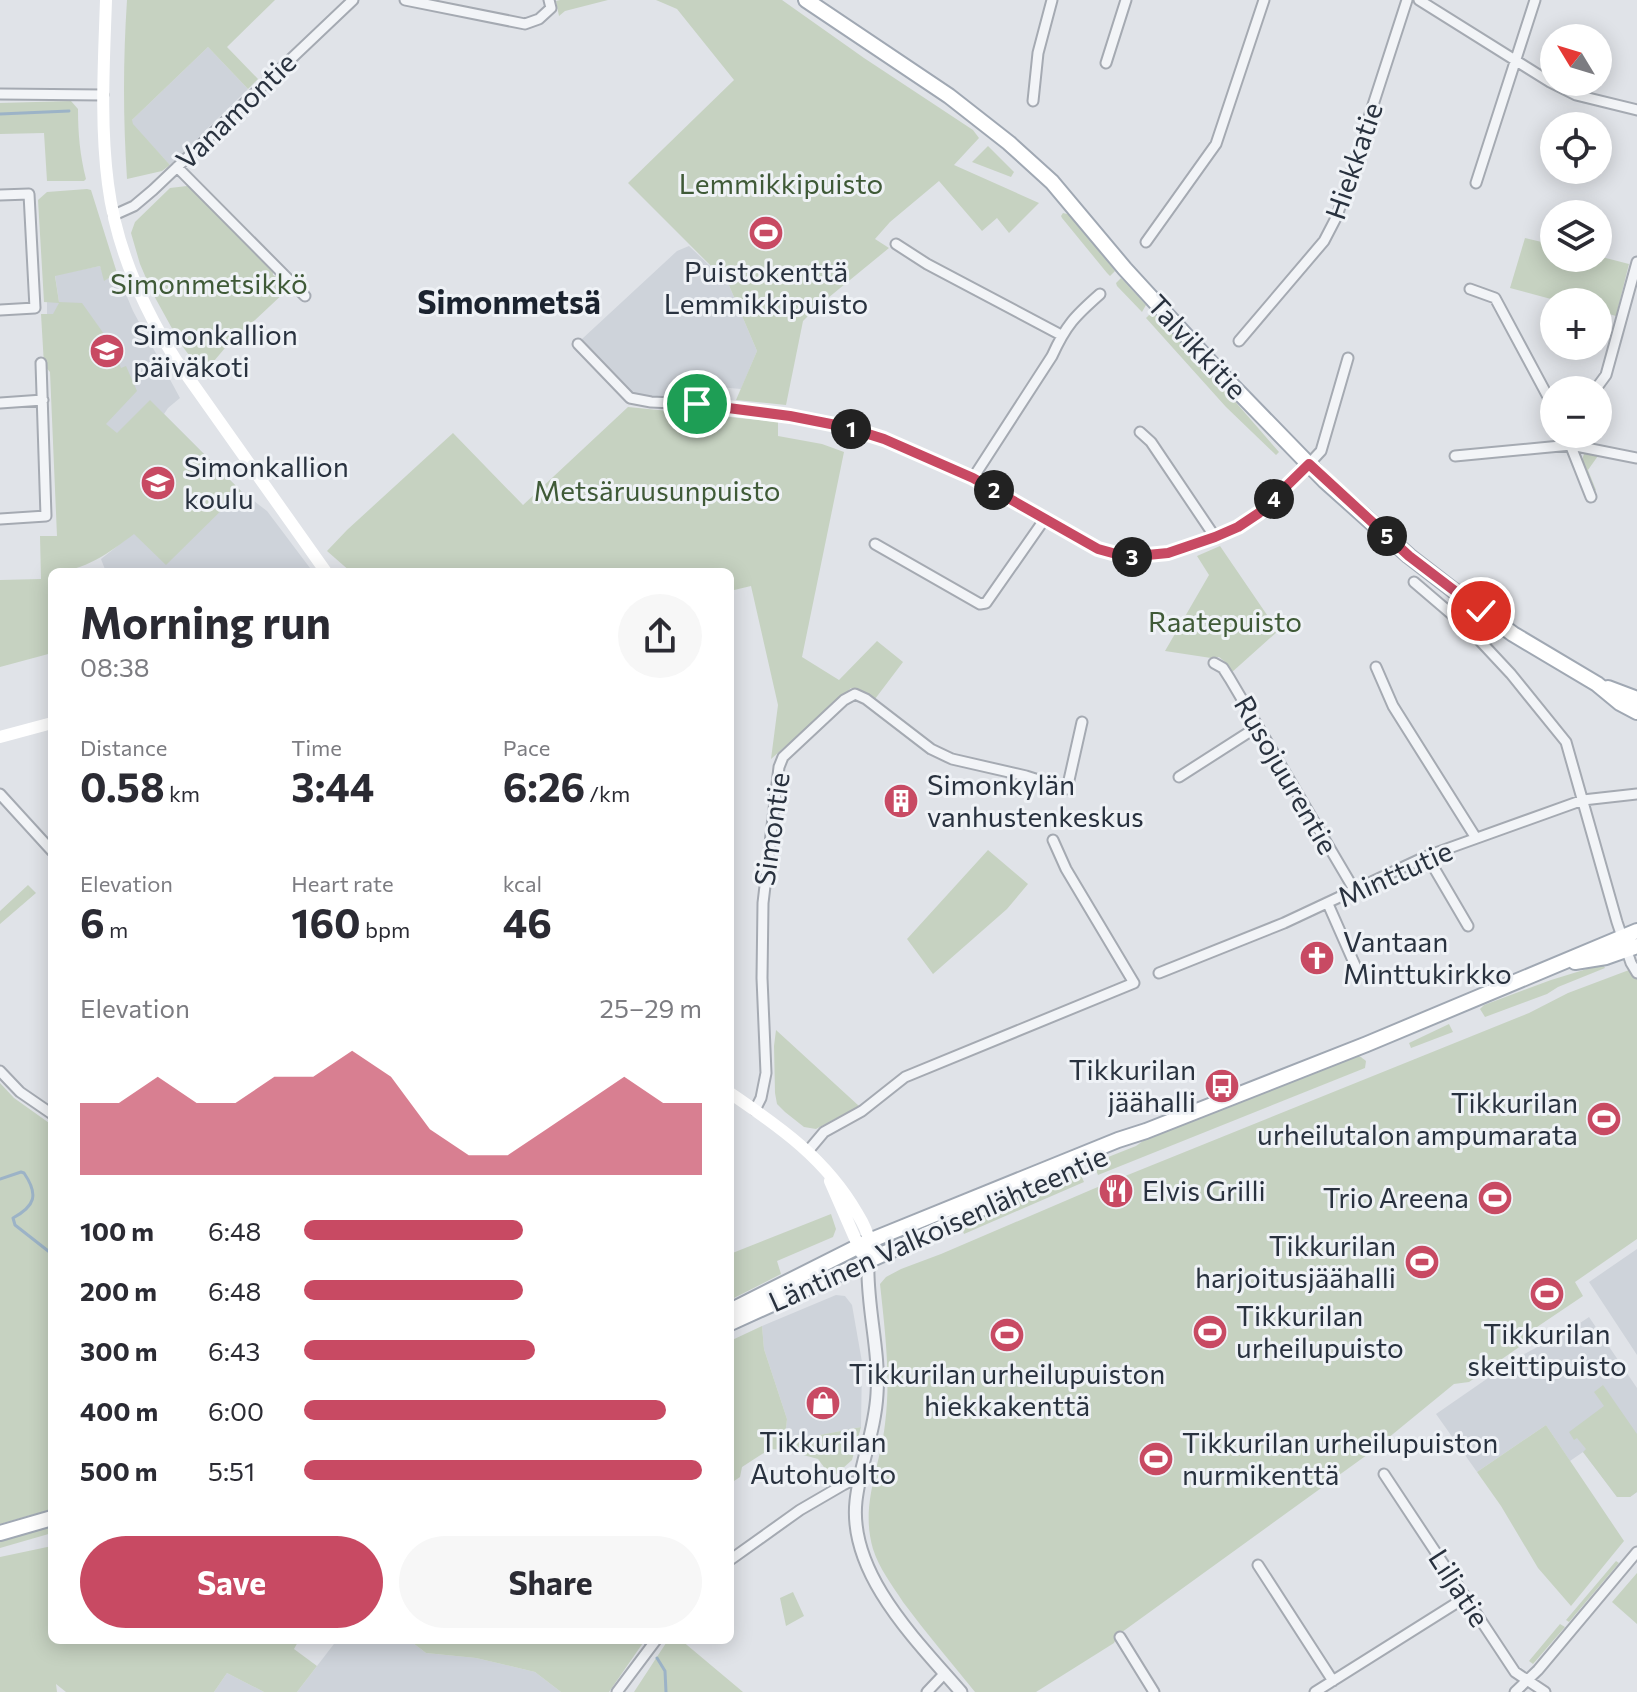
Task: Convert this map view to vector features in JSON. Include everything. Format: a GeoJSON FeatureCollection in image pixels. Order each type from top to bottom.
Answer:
{"type":"FeatureCollection","features":[{"type":"Feature","properties":{"kind":"main road"},"geometry":{"type":"LineString","coordinates":[[106,0],[103,95],[108,184],[130,273],[156,328],[176,360],[323,568]]}},
{"type":"Feature","properties":{"kind":"main road","name":"Talvikkitie"},"geometry":{"type":"LineString","coordinates":[[806,0],[949,96],[1052,182],[1223,376],[1309,464],[1409,556],[1513,634],[1597,684],[1637,712]]}},
{"type":"Feature","properties":{"kind":"main road","name":"Talvikkitie"},"geometry":{"type":"LineString","coordinates":[[1597,684],[1637,699]]}},
{"type":"Feature","properties":{"kind":"main road"},"geometry":{"type":"LineString","coordinates":[[0,737],[48,724]]}},
{"type":"Feature","properties":{"kind":"main road","name":"Läntinen Valkoisenlähteentie"},"geometry":{"type":"LineString","coordinates":[[734,1309],[863,1244],[1555,966],[1606,957],[1631,941]]}},
{"type":"Feature","properties":{"kind":"main road"},"geometry":{"type":"LineString","coordinates":[[734,1096],[797,1141],[847,1195],[861,1220],[868,1261]]}},
{"type":"Feature","properties":{"kind":"main road","name":"Läntinen Valkoisenlähteentie"},"geometry":{"type":"LineString","coordinates":[[734,1321],[1128,1142],[1146,1131]]}},
{"type":"Feature","properties":{"kind":"main road"},"geometry":{"type":"LineString","coordinates":[[0,1533],[48,1519]]}},
{"type":"Feature","properties":{"kind":"street","name":"Vanamontie"},"geometry":{"type":"LineString","coordinates":[[114,215],[134,206],[353,0]]}},
{"type":"Feature","properties":{"kind":"street"},"geometry":{"type":"LineString","coordinates":[[405,0],[525,24],[539,19],[550,4]]}},
{"type":"Feature","properties":{"kind":"street"},"geometry":{"type":"LineString","coordinates":[[1033,101],[1038,53],[1052,0]]}},
{"type":"Feature","properties":{"kind":"street"},"geometry":{"type":"LineString","coordinates":[[1106,63],[1126,0]]}},
{"type":"Feature","properties":{"kind":"street"},"geometry":{"type":"LineString","coordinates":[[1146,242],[1216,144],[1264,0]]}},
{"type":"Feature","properties":{"kind":"street","name":"Hiekkatie"},"geometry":{"type":"LineString","coordinates":[[1239,341],[1331,229],[1407,0]]}},
{"type":"Feature","properties":{"kind":"street"},"geometry":{"type":"LineString","coordinates":[[1419,0],[1550,82],[1576,95],[1637,110]]}},
{"type":"Feature","properties":{"kind":"street"},"geometry":{"type":"LineString","coordinates":[[1476,183],[1535,0]]}},
{"type":"Feature","properties":{"kind":"street"},"geometry":{"type":"LineString","coordinates":[[0,94],[103,95]]}},
{"type":"Feature","properties":{"kind":"street"},"geometry":{"type":"LineString","coordinates":[[177,167],[305,296]]}},
{"type":"Feature","properties":{"kind":"street"},"geometry":{"type":"LineString","coordinates":[[0,195],[29,194],[35,308],[0,310]]}},
{"type":"Feature","properties":{"kind":"street"},"geometry":{"type":"LineString","coordinates":[[896,244],[927,264],[1061,335]]}},
{"type":"Feature","properties":{"kind":"street"},"geometry":{"type":"LineString","coordinates":[[1605,376],[1637,262]]}},
{"type":"Feature","properties":{"kind":"street"},"geometry":{"type":"LineString","coordinates":[[1470,289],[1495,298],[1540,382]]}},
{"type":"Feature","properties":{"kind":"street"},"geometry":{"type":"LineString","coordinates":[[973,478],[1052,356],[1061,335],[1075,316],[1100,294]]}},
{"type":"Feature","properties":{"kind":"street"},"geometry":{"type":"LineString","coordinates":[[578,344],[630,398],[763,412],[846,427],[884,439],[973,478],[1098,549],[1127,557],[1168,553],[1238,527],[1259,513],[1321,451],[1348,358]]}},
{"type":"Feature","properties":{"kind":"street"},"geometry":{"type":"LineString","coordinates":[[0,519],[46,516],[41,363]]}},
{"type":"Feature","properties":{"kind":"street"},"geometry":{"type":"LineString","coordinates":[[0,403],[43,400]]}},
{"type":"Feature","properties":{"kind":"street"},"geometry":{"type":"LineString","coordinates":[[1140,432],[1151,442],[1215,537]]}},
{"type":"Feature","properties":{"kind":"street"},"geometry":{"type":"LineString","coordinates":[[1455,456],[1540,448]]}},
{"type":"Feature","properties":{"kind":"street"},"geometry":{"type":"LineString","coordinates":[[1572,448],[1591,497]]}},
{"type":"Feature","properties":{"kind":"street"},"geometry":{"type":"LineString","coordinates":[[1586,448],[1637,458]]}},
{"type":"Feature","properties":{"kind":"street"},"geometry":{"type":"LineString","coordinates":[[875,544],[980,604],[986,603],[1044,520]]}},
{"type":"Feature","properties":{"kind":"street"},"geometry":{"type":"LineString","coordinates":[[1414,582],[1469,629],[1511,674],[1566,742],[1631,941],[1633,968],[1637,973]]}},
{"type":"Feature","properties":{"kind":"street","name":"Rusojuurentie"},"geometry":{"type":"LineString","coordinates":[[1214,663],[1223,668],[1230,679],[1355,891]]}},
{"type":"Feature","properties":{"kind":"street"},"geometry":{"type":"LineString","coordinates":[[1376,667],[1393,706],[1476,838]]}},
{"type":"Feature","properties":{"kind":"street","name":"Simontie"},"geometry":{"type":"LineString","coordinates":[[755,1110],[766,1073],[763,903],[772,815],[783,757],[844,700],[855,694],[931,749],[952,759],[1067,789],[1082,722]]}},
{"type":"Feature","properties":{"kind":"street"},"geometry":{"type":"LineString","coordinates":[[1179,777],[1257,727]]}},
{"type":"Feature","properties":{"kind":"street"},"geometry":{"type":"LineString","coordinates":[[0,794],[48,847]]}},
{"type":"Feature","properties":{"kind":"street","name":"Minttutie"},"geometry":{"type":"LineString","coordinates":[[1159,973],[1328,904],[1427,856],[1583,800],[1637,794]]}},
{"type":"Feature","properties":{"kind":"street"},"geometry":{"type":"LineString","coordinates":[[808,1151],[824,1132],[862,1111],[905,1077],[1134,983],[1066,869],[1053,840]]}},
{"type":"Feature","properties":{"kind":"street"},"geometry":{"type":"LineString","coordinates":[[1427,856],[1468,926]]}},
{"type":"Feature","properties":{"kind":"street"},"geometry":{"type":"LineString","coordinates":[[1328,904],[1358,972]]}},
{"type":"Feature","properties":{"kind":"street"},"geometry":{"type":"LineString","coordinates":[[0,1071],[20,1092],[48,1111]]}},
{"type":"Feature","properties":{"kind":"street"},"geometry":{"type":"LineString","coordinates":[[868,1261],[867,1285],[874,1329],[877,1392],[855,1519],[863,1560],[885,1599],[961,1692]]}},
{"type":"Feature","properties":{"kind":"street","name":"Liljatie"},"geometry":{"type":"LineString","coordinates":[[1384,1474],[1515,1672],[1545,1692]]}},
{"type":"Feature","properties":{"kind":"street"},"geometry":{"type":"LineString","coordinates":[[734,1557],[800,1510],[849,1482],[859,1482]]}},
{"type":"Feature","properties":{"kind":"street"},"geometry":{"type":"LineString","coordinates":[[1515,1692],[1637,1552]]}},
{"type":"Feature","properties":{"kind":"street"},"geometry":{"type":"LineString","coordinates":[[1258,1565],[1333,1681]]}},
{"type":"Feature","properties":{"kind":"street"},"geometry":{"type":"LineString","coordinates":[[1315,1692],[1466,1597]]}},
{"type":"Feature","properties":{"kind":"street"},"geometry":{"type":"LineString","coordinates":[[1120,1637],[1154,1692]]}},
{"type":"Feature","properties":{"kind":"street"},"geometry":{"type":"LineString","coordinates":[[617,1692],[653,1644]]}},
{"type":"Feature","properties":{"kind":"street"},"geometry":{"type":"LineString","coordinates":[[927,1692],[945,1673]]}},
{"type":"Feature","properties":{"kind":"shaded area"},"geometry":{"type":"Polygon","coordinates":[[[208,47],[248,89],[170,165],[132,124],[132,120],[208,47]]]}},
{"type":"Feature","properties":{"kind":"shaded area"},"geometry":{"type":"Polygon","coordinates":[[[689,246],[728,283],[757,351],[741,389],[673,383],[672,399],[632,394],[582,339],[677,251],[689,246]]]}},
{"type":"Feature","properties":{"kind":"shaded area"},"geometry":{"type":"Polygon","coordinates":[[[100,266],[105,280],[117,273],[133,311],[180,398],[164,414],[241,491],[267,511],[310,568],[104,568],[101,559],[134,533],[69,389],[54,332],[54,314],[47,314],[47,302],[59,302],[55,275],[100,266]]]}},
{"type":"Feature","properties":{"kind":"shaded area"},"geometry":{"type":"Polygon","coordinates":[[[1637,1249],[1637,1355],[1589,1282],[1637,1249]]]}},
{"type":"Feature","properties":{"kind":"shaded area"},"geometry":{"type":"Polygon","coordinates":[[[836,1295],[845,1296],[852,1305],[862,1362],[861,1427],[789,1441],[785,1438],[787,1419],[764,1349],[762,1326],[836,1295]]]}},
{"type":"Feature","properties":{"kind":"shaded area"},"geometry":{"type":"Polygon","coordinates":[[[1589,1317],[1637,1388],[1637,1492],[1630,1497],[1617,1497],[1583,1452],[1570,1461],[1546,1425],[1477,1472],[1436,1414],[1517,1358],[1589,1317]]]}},
{"type":"Feature","properties":{"kind":"shaded area"},"geometry":{"type":"Polygon","coordinates":[[[334,1644],[414,1644],[426,1653],[476,1658],[535,1672],[561,1692],[297,1692],[334,1644]]]}},
{"type":"Feature","properties":{"kind":"shaded area"},"geometry":{"type":"Polygon","coordinates":[[[227,1673],[264,1692],[214,1692],[227,1673]]]}},
{"type":"Feature","properties":{"kind":"green space"},"geometry":{"type":"Polygon","coordinates":[[[127,0],[275,0],[227,47],[258,79],[248,89],[208,47],[132,120],[170,165],[162,171],[127,179],[124,90],[127,0]]]}},
{"type":"Feature","properties":{"kind":"green space"},"geometry":{"type":"Polygon","coordinates":[[[608,0],[565,11],[559,16],[556,1],[608,0]]]}},
{"type":"Feature","properties":{"kind":"green space","name":"Lemmikkipuisto"},"geometry":{"type":"Polygon","coordinates":[[[656,0],[782,0],[973,130],[979,138],[954,165],[1039,203],[1009,233],[997,218],[982,231],[939,181],[890,222],[875,239],[889,248],[803,321],[786,405],[736,400],[757,351],[728,283],[628,183],[734,80],[677,9],[656,0]]]}},
{"type":"Feature","properties":{"kind":"green space"},"geometry":{"type":"Polygon","coordinates":[[[71,101],[78,109],[86,179],[47,181],[44,133],[0,134],[0,103],[71,101]]]}},
{"type":"Feature","properties":{"kind":"green space"},"geometry":{"type":"Polygon","coordinates":[[[988,146],[1014,172],[1011,177],[972,162],[988,146]]]}},
{"type":"Feature","properties":{"kind":"green space","name":"Simonmetsikkö"},"geometry":{"type":"Polygon","coordinates":[[[187,186],[273,275],[281,279],[286,291],[225,348],[203,374],[180,343],[152,292],[131,233],[135,222],[170,188],[187,186]]]}},
{"type":"Feature","properties":{"kind":"green space"},"geometry":{"type":"Polygon","coordinates":[[[91,190],[117,273],[104,281],[100,266],[55,276],[59,302],[82,303],[109,341],[121,368],[126,366],[137,391],[106,424],[117,433],[150,400],[241,491],[166,565],[134,534],[86,565],[48,568],[48,654],[0,667],[0,580],[41,579],[40,536],[57,536],[50,372],[44,365],[41,314],[53,314],[59,303],[44,302],[38,200],[47,192],[91,190]]]}},
{"type":"Feature","properties":{"kind":"green space"},"geometry":{"type":"Polygon","coordinates":[[[1063,213],[1071,215],[1115,271],[1110,276],[1062,218],[1063,213]]]}},
{"type":"Feature","properties":{"kind":"green space"},"geometry":{"type":"Polygon","coordinates":[[[1525,238],[1540,242],[1540,272],[1612,272],[1612,260],[1629,264],[1616,316],[1612,315],[1612,288],[1540,288],[1540,296],[1510,288],[1525,238]]]}},
{"type":"Feature","properties":{"kind":"green space"},"geometry":{"type":"Polygon","coordinates":[[[1121,278],[1146,305],[1142,312],[1117,286],[1121,278]]]}},
{"type":"Feature","properties":{"kind":"green space"},"geometry":{"type":"Polygon","coordinates":[[[1152,312],[1199,360],[1279,452],[1276,455],[1226,407],[1146,318],[1152,312]]]}},
{"type":"Feature","properties":{"kind":"green space","name":"Metsäruusunpuisto"},"geometry":{"type":"Polygon","coordinates":[[[628,407],[778,422],[778,436],[822,444],[844,452],[802,657],[839,680],[877,641],[903,662],[875,699],[868,693],[851,688],[771,759],[778,705],[751,586],[734,590],[734,568],[346,568],[327,551],[453,433],[523,505],[628,407]]]}},
{"type":"Feature","properties":{"kind":"green space"},"geometry":{"type":"Polygon","coordinates":[[[1585,452],[1600,453],[1588,470],[1594,491],[1583,466],[1585,452]]]}},
{"type":"Feature","properties":{"kind":"green space","name":"Raatepuisto"},"geometry":{"type":"Polygon","coordinates":[[[1220,546],[1278,631],[1231,673],[1219,657],[1165,651],[1209,575],[1197,556],[1220,546]]]}},
{"type":"Feature","properties":{"kind":"green space"},"geometry":{"type":"Polygon","coordinates":[[[988,850],[1028,884],[1007,909],[933,974],[907,939],[988,850]]]}},
{"type":"Feature","properties":{"kind":"green space"},"geometry":{"type":"Polygon","coordinates":[[[28,885],[36,893],[0,924],[0,911],[28,885]]]}},
{"type":"Feature","properties":{"kind":"green space"},"geometry":{"type":"Polygon","coordinates":[[[1603,964],[1605,968],[1485,1017],[1480,1009],[1551,980],[1603,964]]]}},
{"type":"Feature","properties":{"kind":"green space","name":"Tikkurilan urheilupuisto"},"geometry":{"type":"Polygon","coordinates":[[[1637,967],[1637,1239],[1575,1282],[1583,1296],[1537,1327],[1532,1338],[1469,1382],[1454,1384],[1371,1452],[1118,1635],[1114,1643],[1036,1692],[975,1692],[903,1602],[882,1570],[873,1549],[870,1502],[887,1406],[887,1354],[880,1284],[886,1277],[1637,967]]]}},
{"type":"Feature","properties":{"kind":"green space"},"geometry":{"type":"Polygon","coordinates":[[[1449,1024],[1453,1032],[1411,1048],[1409,1043],[1449,1024]]]}},
{"type":"Feature","properties":{"kind":"green space"},"geometry":{"type":"Polygon","coordinates":[[[776,1030],[859,1106],[816,1129],[804,1127],[785,1112],[777,1104],[775,1093],[776,1030]]]}},
{"type":"Feature","properties":{"kind":"green space"},"geometry":{"type":"Polygon","coordinates":[[[1353,1055],[1366,1061],[1365,1068],[1098,1175],[1093,1163],[1192,1118],[1353,1055]]]}},
{"type":"Feature","properties":{"kind":"green space"},"geometry":{"type":"Polygon","coordinates":[[[0,1083],[14,1098],[48,1122],[48,1510],[0,1524],[0,1083]]]}},
{"type":"Feature","properties":{"kind":"green space"},"geometry":{"type":"Polygon","coordinates":[[[1078,1169],[1084,1182],[964,1234],[960,1223],[1078,1169]]]}},
{"type":"Feature","properties":{"kind":"green space"},"geometry":{"type":"Polygon","coordinates":[[[831,1214],[836,1229],[833,1237],[777,1261],[781,1274],[734,1298],[734,1252],[831,1214]]]}},
{"type":"Feature","properties":{"kind":"green space"},"geometry":{"type":"Polygon","coordinates":[[[762,1326],[764,1349],[787,1419],[785,1438],[789,1441],[861,1427],[852,1460],[832,1478],[818,1459],[770,1449],[742,1467],[740,1477],[734,1481],[734,1339],[762,1326]]]}},
{"type":"Feature","properties":{"kind":"green space"},"geometry":{"type":"Polygon","coordinates":[[[1603,1385],[1637,1434],[1637,1492],[1630,1497],[1617,1497],[1583,1452],[1586,1449],[1569,1432],[1604,1406],[1594,1392],[1603,1385]]]}},
{"type":"Feature","properties":{"kind":"green space"},"geometry":{"type":"Polygon","coordinates":[[[1546,1425],[1624,1541],[1571,1606],[1538,1568],[1477,1472],[1546,1425]]]}},
{"type":"Feature","properties":{"kind":"green space"},"geometry":{"type":"Polygon","coordinates":[[[48,1526],[48,1534],[0,1548],[0,1539],[48,1526]]]}},
{"type":"Feature","properties":{"kind":"green space"},"geometry":{"type":"Polygon","coordinates":[[[48,1547],[48,1644],[297,1644],[294,1649],[317,1666],[297,1692],[264,1692],[227,1673],[214,1692],[66,1692],[56,1684],[57,1692],[0,1692],[0,1557],[48,1547]]]}},
{"type":"Feature","properties":{"kind":"green space"},"geometry":{"type":"Polygon","coordinates":[[[1616,1561],[1619,1563],[1569,1622],[1566,1620],[1616,1561]]]}},
{"type":"Feature","properties":{"kind":"green space"},"geometry":{"type":"Polygon","coordinates":[[[1637,1573],[1637,1624],[1612,1602],[1637,1573]]]}},
{"type":"Feature","properties":{"kind":"green space"},"geometry":{"type":"Polygon","coordinates":[[[793,1592],[804,1616],[786,1626],[780,1598],[793,1592]]]}},
{"type":"Feature","properties":{"kind":"green space"},"geometry":{"type":"Polygon","coordinates":[[[1560,1624],[1565,1627],[1533,1664],[1529,1661],[1560,1624]]]}},
{"type":"Feature","properties":{"kind":"green space"},"geometry":{"type":"Polygon","coordinates":[[[414,1644],[642,1644],[609,1692],[561,1692],[535,1672],[476,1658],[426,1653],[414,1644]]]}},
{"type":"Feature","properties":{"kind":"green space"},"geometry":{"type":"Polygon","coordinates":[[[665,1644],[686,1644],[743,1692],[634,1692],[665,1644]]]}},
{"type":"Feature","properties":{"kind":"waterway"},"geometry":{"type":"LineString","coordinates":[[0,114],[69,111]]}},
{"type":"Feature","properties":{"kind":"waterway"},"geometry":{"type":"LineString","coordinates":[[0,1179],[24,1173],[33,1194],[26,1209],[13,1218],[15,1225],[48,1251]]}},
{"type":"Feature","properties":{"kind":"waterway"},"geometry":{"type":"LineString","coordinates":[[657,1658],[665,1671],[666,1692]]}},
{"type":"Feature","properties":{"kind":"place","name":"Puistokenttä Lemmikkipuisto"},"geometry":{"type":"Point","coordinates":[766,233]}},
{"type":"Feature","properties":{"kind":"place","name":"Simonkallion päiväkoti"},"geometry":{"type":"Point","coordinates":[107,351]}},
{"type":"Feature","properties":{"kind":"place","name":"Simonkallion koulu"},"geometry":{"type":"Point","coordinates":[158,483]}},
{"type":"Feature","properties":{"kind":"place","name":"Simonkylän vanhustenkeskus"},"geometry":{"type":"Point","coordinates":[901,801]}},
{"type":"Feature","properties":{"kind":"place","name":"Vantaan Minttukirkko"},"geometry":{"type":"Point","coordinates":[1317,958]}},
{"type":"Feature","properties":{"kind":"place","name":"Tikkurilan jäähalli"},"geometry":{"type":"Point","coordinates":[1222,1086]}},
{"type":"Feature","properties":{"kind":"place","name":"Tikkurilan urheilutalon ampumarata"},"geometry":{"type":"Point","coordinates":[1604,1119]}},
{"type":"Feature","properties":{"kind":"place","name":"Elvis Grilli"},"geometry":{"type":"Point","coordinates":[1116,1191]}},
{"type":"Feature","properties":{"kind":"place","name":"Trio Areena"},"geometry":{"type":"Point","coordinates":[1495,1198]}},
{"type":"Feature","properties":{"kind":"place","name":"Tikkurilan harjoitusjäähalli"},"geometry":{"type":"Point","coordinates":[1422,1262]}},
{"type":"Feature","properties":{"kind":"place","name":"Tikkurilan skeittipuisto"},"geometry":{"type":"Point","coordinates":[1547,1294]}},
{"type":"Feature","properties":{"kind":"place","name":"Tikkurilan urheilupuisto"},"geometry":{"type":"Point","coordinates":[1210,1332]}},
{"type":"Feature","properties":{"kind":"place","name":"Tikkurilan urheilupuiston hiekkakenttä"},"geometry":{"type":"Point","coordinates":[1007,1335]}},
{"type":"Feature","properties":{"kind":"place","name":"Tikkurilan Autohuolto"},"geometry":{"type":"Point","coordinates":[823,1403]}},
{"type":"Feature","properties":{"kind":"place","name":"Tikkurilan urheilupuiston nurmikenttä"},"geometry":{"type":"Point","coordinates":[1156,1459]}},
{"type":"Feature","properties":{"kind":"district","name":"Simonmetsä"},"geometry":{"type":"Point","coordinates":[509,303]}},
{"type":"Feature","properties":{"kind":"route"},"geometry":{"type":"LineString","coordinates":[[697,404],[790,416],[846,427],[884,439],[973,478],[1098,549],[1127,557],[1168,553],[1238,527],[1259,513],[1309,464],[1409,556],[1481,611]]}}]}
